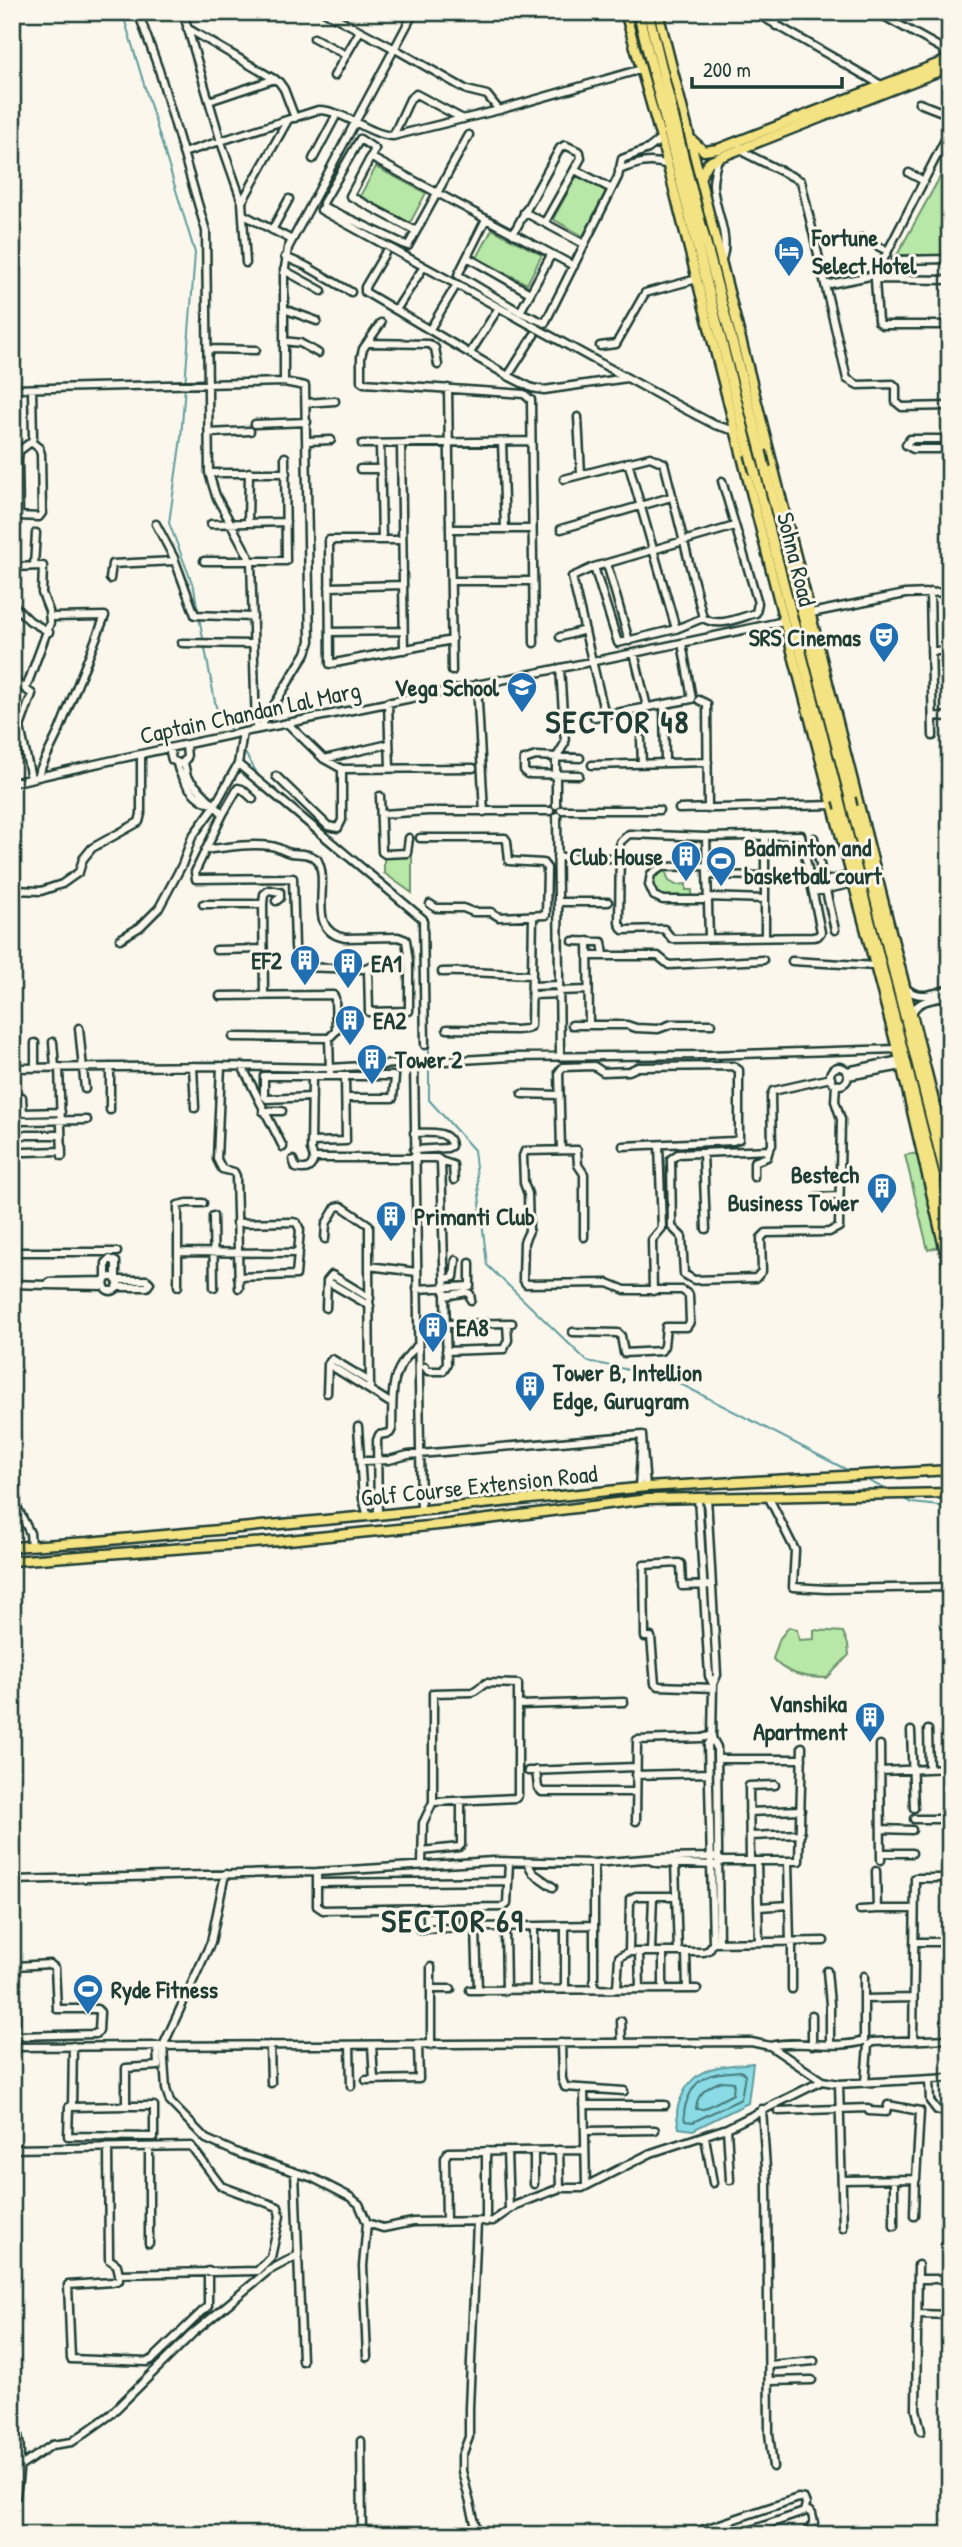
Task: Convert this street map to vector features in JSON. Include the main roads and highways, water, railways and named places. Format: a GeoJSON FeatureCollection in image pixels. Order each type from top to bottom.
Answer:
{"type":"FeatureCollection","features":[{"type":"Feature","properties":{"kind":"highway","name":"Sohna Road"},"geometry":{"type":"LineString","coordinates":[[638,12],[646,24],[747,457],[950,1237]]}},
{"type":"Feature","properties":{"kind":"highway","name":"Sohna Road"},"geometry":{"type":"LineString","coordinates":[[646,24],[648,12]]}},
{"type":"Feature","properties":{"kind":"highway","name":"Sohna Road"},"geometry":{"type":"LineString","coordinates":[[655,60],[769,466],[950,1193]]}},
{"type":"Feature","properties":{"kind":"main road"},"geometry":{"type":"LineString","coordinates":[[625,12],[668,165],[736,431],[747,457],[765,452],[765,426],[659,12]]}},
{"type":"Feature","properties":{"kind":"main road"},"geometry":{"type":"LineString","coordinates":[[700,178],[707,164],[740,145],[949,62]]}},
{"type":"Feature","properties":{"kind":"main road"},"geometry":{"type":"LineString","coordinates":[[690,138],[704,151],[740,145]]}},
{"type":"Feature","properties":{"kind":"main road"},"geometry":{"type":"LineString","coordinates":[[950,1164],[906,988],[854,802],[811,613],[769,466],[751,472],[784,621],[838,804],[853,879],[901,1063],[950,1273]]}},
{"type":"Feature","properties":{"kind":"main road"},"geometry":{"type":"LineString","coordinates":[[936,1472],[950,1463]]}},
{"type":"Feature","properties":{"kind":"main road","name":"Golf Course Extension Road"},"geometry":{"type":"LineString","coordinates":[[12,1546],[368,1516],[642,1487],[950,1470]]}},
{"type":"Feature","properties":{"kind":"main road"},"geometry":{"type":"LineString","coordinates":[[12,1561],[279,1541],[448,1524],[648,1499],[950,1493]]}},
{"type":"Feature","properties":{"kind":"main road"},"geometry":{"type":"LineString","coordinates":[[937,1494],[950,1500]]}},
{"type":"Feature","properties":{"kind":"water"},"geometry":{"type":"Polygon","coordinates":[[[753,2063],[748,2103],[693,2130],[679,2128],[679,2104],[695,2078],[712,2069],[753,2063]]]}},
{"type":"Feature","properties":{"kind":"waterway"},"geometry":{"type":"LineString","coordinates":[[124,18],[195,253],[181,438],[169,523],[194,588],[198,612]]}},
{"type":"Feature","properties":{"kind":"waterway"},"geometry":{"type":"LineString","coordinates":[[199,617],[216,707],[232,732]]}},
{"type":"Feature","properties":{"kind":"waterway"},"geometry":{"type":"LineString","coordinates":[[242,748],[260,778],[285,800]]}},
{"type":"Feature","properties":{"kind":"waterway"},"geometry":{"type":"LineString","coordinates":[[425,920],[429,1060]]}},
{"type":"Feature","properties":{"kind":"waterway"},"geometry":{"type":"LineString","coordinates":[[429,1066],[429,1100],[474,1150],[487,1265],[587,1361],[671,1379],[851,1472]]}},
{"type":"Feature","properties":{"kind":"waterway"},"geometry":{"type":"LineString","coordinates":[[869,1481],[887,1490]]}},
{"type":"Feature","properties":{"kind":"waterway"},"geometry":{"type":"LineString","coordinates":[[900,1497],[912,1503],[950,1507]]}},
{"type":"Feature","properties":{"kind":"place","name":"Fortune Select Hotel"},"geometry":{"type":"Point","coordinates":[789,278]}},
{"type":"Feature","properties":{"kind":"place","name":"SRS Cinemas"},"geometry":{"type":"Point","coordinates":[884,664]}},
{"type":"Feature","properties":{"kind":"place","name":"Vega School"},"geometry":{"type":"Point","coordinates":[522,714]}},
{"type":"Feature","properties":{"kind":"place","name":"Club House"},"geometry":{"type":"Point","coordinates":[686,883]}},
{"type":"Feature","properties":{"kind":"place","name":"Badminton and basketball court"},"geometry":{"type":"Point","coordinates":[721,888]}},
{"type":"Feature","properties":{"kind":"place","name":"EF2"},"geometry":{"type":"Point","coordinates":[305,987]}},
{"type":"Feature","properties":{"kind":"place","name":"EA1"},"geometry":{"type":"Point","coordinates":[348,990]}},
{"type":"Feature","properties":{"kind":"place","name":"EA2"},"geometry":{"type":"Point","coordinates":[350,1047]}},
{"type":"Feature","properties":{"kind":"place","name":"Tower 2"},"geometry":{"type":"Point","coordinates":[372,1086]}},
{"type":"Feature","properties":{"kind":"place","name":"Bestech Business Tower"},"geometry":{"type":"Point","coordinates":[882,1215]}},
{"type":"Feature","properties":{"kind":"place","name":"Primanti Club"},"geometry":{"type":"Point","coordinates":[391,1243]}},
{"type":"Feature","properties":{"kind":"place","name":"EA8"},"geometry":{"type":"Point","coordinates":[433,1354]}},
{"type":"Feature","properties":{"kind":"place","name":"Tower B, Intellion Edge, Gurugram"},"geometry":{"type":"Point","coordinates":[530,1413]}},
{"type":"Feature","properties":{"kind":"place","name":"Vanshika Apartment"},"geometry":{"type":"Point","coordinates":[870,1744]}},
{"type":"Feature","properties":{"kind":"place","name":"Ryde Fitness"},"geometry":{"type":"Point","coordinates":[88,2016]}},
{"type":"Feature","properties":{"kind":"district","name":"SECTOR 48"},"geometry":{"type":"Point","coordinates":[618,721]}},
{"type":"Feature","properties":{"kind":"district","name":"SECTOR 69"},"geometry":{"type":"Point","coordinates":[453,1920]}}]}
